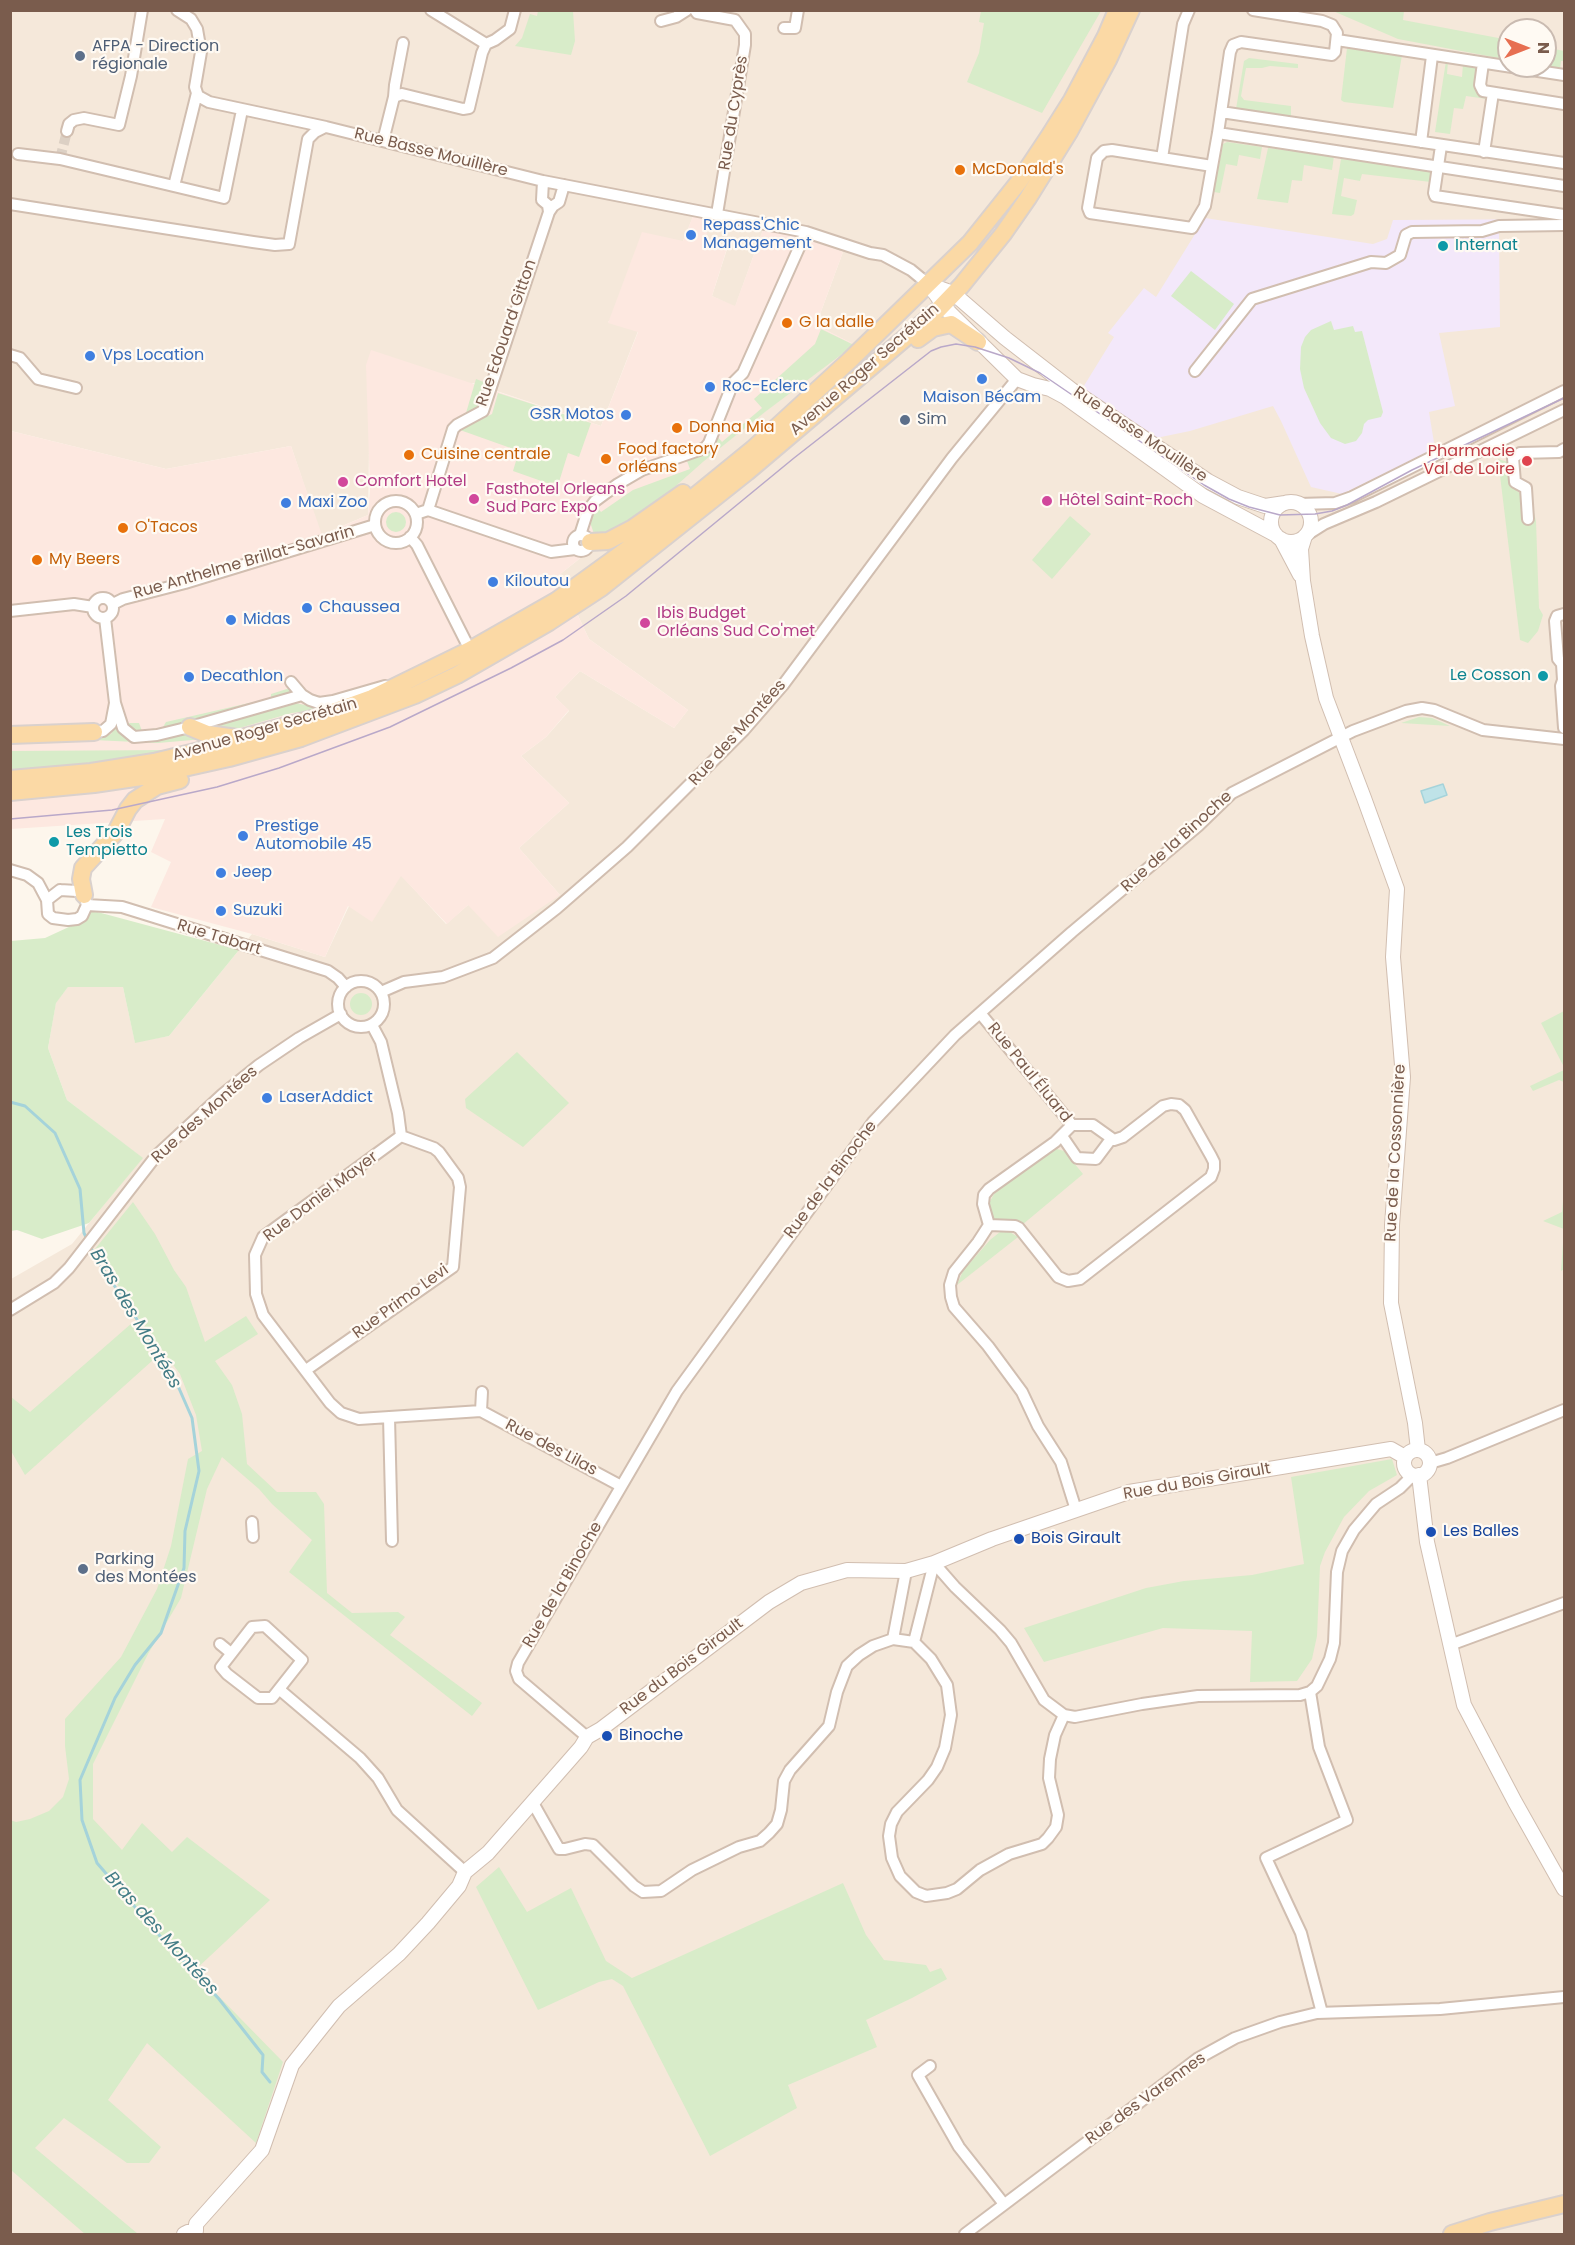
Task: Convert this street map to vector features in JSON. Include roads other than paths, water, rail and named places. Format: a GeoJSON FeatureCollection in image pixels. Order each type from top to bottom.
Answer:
{"type":"FeatureCollection","features":[{"type":"Feature","properties":{"kind":"main road","name":"Avenue Roger Secrétain"},"geometry":{"type":"LineString","coordinates":[[10,792],[115,782],[148,776],[301,738],[415,695],[474,658],[556,601],[651,532],[753,449],[850,360],[941,292],[970,243],[1018,183],[1072,100],[1117,10]]}},
{"type":"Feature","properties":{"kind":"main road","name":"Avenue Roger Secrétain"},"geometry":{"type":"LineString","coordinates":[[10,779],[153,762],[216,747],[316,718],[372,698],[408,681],[474,658],[601,588],[747,472],[862,374],[941,292],[1003,234],[1069,132],[1131,10]]}},
{"type":"Feature","properties":{"kind":"main road"},"geometry":{"type":"LineString","coordinates":[[862,374],[927,304],[931,295],[941,292]]}},
{"type":"Feature","properties":{"kind":"main road"},"geometry":{"type":"LineString","coordinates":[[808,419],[933,328],[945,324],[954,325],[978,342]]}},
{"type":"Feature","properties":{"kind":"main road"},"geometry":{"type":"LineString","coordinates":[[582,542],[608,541],[633,528],[705,476],[813,386],[850,360]]}},
{"type":"Feature","properties":{"kind":"main road"},"geometry":{"type":"LineString","coordinates":[[85,900],[81,879],[83,868],[108,842],[128,809],[144,793],[157,786],[275,752],[333,726]]}},
{"type":"Feature","properties":{"kind":"main road"},"geometry":{"type":"LineString","coordinates":[[190,727],[207,734],[241,738]]}},
{"type":"Feature","properties":{"kind":"main road"},"geometry":{"type":"LineString","coordinates":[[10,735],[94,732]]}},
{"type":"Feature","properties":{"kind":"main road"},"geometry":{"type":"LineString","coordinates":[[1452,2235],[1490,2222],[1564,2204]]}},
{"type":"Feature","properties":{"kind":"street"},"geometry":{"type":"LineString","coordinates":[[66,131],[74,120],[84,118],[119,125],[131,76],[142,10]]}},
{"type":"Feature","properties":{"kind":"street"},"geometry":{"type":"LineString","coordinates":[[174,186],[197,93],[195,87],[201,52],[200,39],[191,20],[177,10]]}},
{"type":"Feature","properties":{"kind":"street"},"geometry":{"type":"LineString","coordinates":[[431,10],[486,44]]}},
{"type":"Feature","properties":{"kind":"street"},"geometry":{"type":"LineString","coordinates":[[486,44],[510,29],[515,10]]}},
{"type":"Feature","properties":{"kind":"street"},"geometry":{"type":"LineString","coordinates":[[661,21],[676,17],[687,10]]}},
{"type":"Feature","properties":{"kind":"street","name":"Rue du Cyprès"},"geometry":{"type":"LineString","coordinates":[[695,10],[697,13],[735,20],[745,34],[717,214]]}},
{"type":"Feature","properties":{"kind":"street"},"geometry":{"type":"LineString","coordinates":[[784,28],[795,28],[798,10]]}},
{"type":"Feature","properties":{"kind":"street"},"geometry":{"type":"LineString","coordinates":[[1162,158],[1183,24],[1189,10]]}},
{"type":"Feature","properties":{"kind":"street"},"geometry":{"type":"LineString","coordinates":[[1212,166],[1112,150],[1100,153],[1097,158],[1088,208],[1090,213],[1192,228],[1205,206],[1218,133],[1231,48],[1241,42],[1332,55],[1335,52],[1338,40],[1332,25],[1322,21],[1253,10]]}},
{"type":"Feature","properties":{"kind":"street"},"geometry":{"type":"LineString","coordinates":[[1338,40],[1564,75]]}},
{"type":"Feature","properties":{"kind":"street"},"geometry":{"type":"LineString","coordinates":[[383,141],[394,97],[403,43]]}},
{"type":"Feature","properties":{"kind":"street"},"geometry":{"type":"LineString","coordinates":[[394,97],[402,94],[469,108],[486,44]]}},
{"type":"Feature","properties":{"kind":"street"},"geometry":{"type":"LineString","coordinates":[[1421,142],[1432,56]]}},
{"type":"Feature","properties":{"kind":"street"},"geometry":{"type":"LineString","coordinates":[[1483,63],[1481,88],[1484,91],[1564,104]]}},
{"type":"Feature","properties":{"kind":"street","name":"Rue Basse Mouillère"},"geometry":{"type":"LineString","coordinates":[[197,93],[209,102],[242,110],[383,141],[543,181],[806,232],[870,253],[883,255],[911,270],[1039,363],[1072,390],[1208,481],[1238,497],[1257,503],[1273,506],[1292,503]]}},
{"type":"Feature","properties":{"kind":"street"},"geometry":{"type":"LineString","coordinates":[[1484,152],[1493,93]]}},
{"type":"Feature","properties":{"kind":"street"},"geometry":{"type":"LineString","coordinates":[[18,154],[60,159],[224,198],[242,110]]}},
{"type":"Feature","properties":{"kind":"street"},"geometry":{"type":"LineString","coordinates":[[1221,112],[1564,163]]}},
{"type":"Feature","properties":{"kind":"street"},"geometry":{"type":"LineString","coordinates":[[10,204],[253,242],[289,244],[308,139],[323,128]]}},
{"type":"Feature","properties":{"kind":"street"},"geometry":{"type":"LineString","coordinates":[[1218,133],[1564,186]]}},
{"type":"Feature","properties":{"kind":"street"},"geometry":{"type":"LineString","coordinates":[[1355,155],[1358,133]]}},
{"type":"Feature","properties":{"kind":"street"},"geometry":{"type":"LineString","coordinates":[[1441,146],[1435,196],[1564,215]]}},
{"type":"Feature","properties":{"kind":"street"},"geometry":{"type":"LineString","coordinates":[[543,181],[542,200],[548,205],[549,212]]}},
{"type":"Feature","properties":{"kind":"street","name":"Rue Edouard Gitton"},"geometry":{"type":"LineString","coordinates":[[428,510],[453,429],[483,411],[549,212],[559,202],[564,185]]}},
{"type":"Feature","properties":{"kind":"street"},"geometry":{"type":"LineString","coordinates":[[1196,371],[1252,299],[1371,262],[1386,263],[1400,255],[1406,235],[1412,232],[1482,231],[1499,226],[1564,225]]}},
{"type":"Feature","properties":{"kind":"street"},"geometry":{"type":"LineString","coordinates":[[416,514],[428,510],[551,552],[582,542],[588,510],[595,501],[642,470],[705,448],[709,443],[733,383],[743,373],[806,232]]}},
{"type":"Feature","properties":{"kind":"street","name":"Rue Basse Mouillère"},"geometry":{"type":"LineString","coordinates":[[941,292],[978,342],[1017,379],[1033,386],[1050,389],[1065,397],[1203,496],[1279,537]]}},
{"type":"Feature","properties":{"kind":"street"},"geometry":{"type":"LineString","coordinates":[[10,355],[20,358],[38,379],[76,388]]}},
{"type":"Feature","properties":{"kind":"street"},"geometry":{"type":"LineString","coordinates":[[1017,379],[1028,356]]}},
{"type":"Feature","properties":{"kind":"street","name":"Rue des Montées"},"geometry":{"type":"LineString","coordinates":[[381,992],[404,982],[443,977],[492,958],[557,908],[627,848],[720,755],[783,685],[952,458],[1017,379]]}},
{"type":"Feature","properties":{"kind":"street"},"geometry":{"type":"LineString","coordinates":[[1564,392],[1352,497],[1335,503],[1292,503],[1276,509],[1271,518],[1271,526],[1279,537],[1293,541],[1324,524],[1376,502],[1564,411]]}},
{"type":"Feature","properties":{"kind":"street"},"geometry":{"type":"LineString","coordinates":[[1528,519],[1526,488],[1515,483],[1514,458],[1520,453],[1559,452],[1564,449]]}},
{"type":"Feature","properties":{"kind":"street"},"geometry":{"type":"LineString","coordinates":[[392,502],[406,504],[416,514],[416,528],[410,537],[399,543],[386,540],[375,525],[377,513],[392,502]]}},
{"type":"Feature","properties":{"kind":"street"},"geometry":{"type":"LineString","coordinates":[[1292,503],[1305,508],[1310,517],[1310,526],[1305,536]]}},
{"type":"Feature","properties":{"kind":"street","name":"Rue Anthelme Brillat-Savarin"},"geometry":{"type":"LineString","coordinates":[[113,604],[123,599],[185,583],[375,525]]}},
{"type":"Feature","properties":{"kind":"street","name":"Rue de la Cossonnière"},"geometry":{"type":"LineString","coordinates":[[1305,536],[1301,560],[1303,581],[1319,672],[1326,698],[1397,889],[1393,957],[1403,1077],[1392,1226],[1391,1303],[1415,1423],[1418,1450]]}},
{"type":"Feature","properties":{"kind":"street"},"geometry":{"type":"LineString","coordinates":[[410,537],[417,545],[474,658]]}},
{"type":"Feature","properties":{"kind":"street","name":"Rue de la Cossonnière"},"geometry":{"type":"LineString","coordinates":[[1279,537],[1303,581]]}},
{"type":"Feature","properties":{"kind":"street"},"geometry":{"type":"LineString","coordinates":[[103,597],[109,599],[113,604],[112,613],[105,618],[96,615],[93,607],[97,599],[103,597]]}},
{"type":"Feature","properties":{"kind":"street"},"geometry":{"type":"LineString","coordinates":[[10,611],[74,604],[93,607]]}},
{"type":"Feature","properties":{"kind":"street"},"geometry":{"type":"LineString","coordinates":[[1564,614],[1557,616],[1555,621],[1558,659],[1562,664],[1564,728]]}},
{"type":"Feature","properties":{"kind":"street"},"geometry":{"type":"LineString","coordinates":[[94,732],[103,731],[111,724],[115,703],[105,618]]}},
{"type":"Feature","properties":{"kind":"street","name":"Avenue Roger Secrétain"},"geometry":{"type":"LineString","coordinates":[[291,682],[302,695],[310,700],[327,703],[362,691],[408,681]]}},
{"type":"Feature","properties":{"kind":"street","name":"Avenue Roger Secrétain"},"geometry":{"type":"LineString","coordinates":[[115,703],[123,728],[134,737],[157,735],[190,727],[302,695]]}},
{"type":"Feature","properties":{"kind":"street","name":"Rue de la Binoche"},"geometry":{"type":"LineString","coordinates":[[587,1737],[519,1679],[516,1671],[518,1663],[677,1391],[873,1122],[947,1043],[1054,947],[1198,826],[1232,793],[1353,731],[1413,709],[1422,708],[1434,710],[1483,730],[1564,739]]}},
{"type":"Feature","properties":{"kind":"street"},"geometry":{"type":"LineString","coordinates":[[10,870],[27,875],[38,883],[47,900],[48,914],[53,918],[77,920],[82,916],[85,900],[77,891],[60,890],[47,900]]}},
{"type":"Feature","properties":{"kind":"street","name":"Rue Tabart"},"geometry":{"type":"LineString","coordinates":[[85,900],[122,907],[328,971],[346,987]]}},
{"type":"Feature","properties":{"kind":"street"},"geometry":{"type":"LineString","coordinates":[[364,981],[381,992],[384,1006],[382,1014],[372,1025],[358,1027],[345,1020],[341,1014],[339,1000],[346,987],[364,981]]}},
{"type":"Feature","properties":{"kind":"street","name":"Rue Paul Éluard"},"geometry":{"type":"LineString","coordinates":[[980,1013],[1072,1125],[1062,1136],[984,1195],[983,1204],[989,1225]]}},
{"type":"Feature","properties":{"kind":"street","name":"Rue des Montées"},"geometry":{"type":"LineString","coordinates":[[10,1310],[54,1283],[83,1251],[156,1156],[223,1094],[259,1065],[299,1038],[341,1014]]}},
{"type":"Feature","properties":{"kind":"street"},"geometry":{"type":"LineString","coordinates":[[372,1025],[381,1042],[401,1136]]}},
{"type":"Feature","properties":{"kind":"street"},"geometry":{"type":"LineString","coordinates":[[1072,1125],[1093,1125],[1114,1140],[1123,1137],[1163,1106],[1180,1101],[1214,1162],[1211,1177],[1080,1279],[1068,1281],[1058,1277],[1015,1226],[989,1225],[954,1272],[950,1285],[954,1307],[988,1346],[1022,1392],[1038,1426],[1061,1462],[1076,1510]]}},
{"type":"Feature","properties":{"kind":"street","name":"Rue Daniel Mayer"},"geometry":{"type":"LineString","coordinates":[[389,1417],[359,1419],[341,1413],[330,1403],[263,1315],[256,1294],[255,1255],[263,1238],[401,1136]]}},
{"type":"Feature","properties":{"kind":"street","name":"Rue Primo Levi"},"geometry":{"type":"LineString","coordinates":[[306,1370],[453,1267],[460,1187],[458,1178],[434,1148],[401,1136]]}},
{"type":"Feature","properties":{"kind":"street"},"geometry":{"type":"LineString","coordinates":[[1062,1136],[1077,1158],[1096,1159],[1111,1138]]}},
{"type":"Feature","properties":{"kind":"street"},"geometry":{"type":"LineString","coordinates":[[392,1541],[389,1417],[481,1411],[482,1392]]}},
{"type":"Feature","properties":{"kind":"street"},"geometry":{"type":"LineString","coordinates":[[934,1563],[955,1587],[1000,1630],[1011,1643],[1044,1700],[1064,1715],[1075,1718],[1142,1704],[1198,1696],[1289,1697],[1310,1692],[1317,1686],[1326,1671],[1334,1643],[1337,1572],[1342,1551],[1354,1530],[1376,1504],[1416,1475],[1426,1471],[1430,1463],[1564,1410]]}},
{"type":"Feature","properties":{"kind":"street","name":"Rue des Lilas"},"geometry":{"type":"LineString","coordinates":[[481,1411],[621,1486]]}},
{"type":"Feature","properties":{"kind":"street","name":"Rue du Bois Girault"},"geometry":{"type":"LineString","coordinates":[[193,2233],[196,2224],[262,2150],[292,2065],[339,2006],[399,1954],[428,1923],[459,1886],[465,1872],[488,1853],[581,1747],[587,1737],[769,1602],[801,1583],[847,1570],[906,1571],[934,1563],[992,1539],[1129,1492],[1391,1449],[1405,1457]]}},
{"type":"Feature","properties":{"kind":"street"},"geometry":{"type":"LineString","coordinates":[[1416,1475],[1406,1470],[1405,1457],[1410,1451],[1418,1450],[1425,1453],[1430,1463]]}},
{"type":"Feature","properties":{"kind":"street"},"geometry":{"type":"LineString","coordinates":[[1416,1475],[1427,1542],[1464,1705],[1564,1889]]}},
{"type":"Feature","properties":{"kind":"street"},"geometry":{"type":"LineString","coordinates":[[252,1522],[253,1537]]}},
{"type":"Feature","properties":{"kind":"street"},"geometry":{"type":"LineString","coordinates":[[914,1642],[934,1563]]}},
{"type":"Feature","properties":{"kind":"street"},"geometry":{"type":"LineString","coordinates":[[893,1639],[906,1571]]}},
{"type":"Feature","properties":{"kind":"street"},"geometry":{"type":"LineString","coordinates":[[1450,1645],[1564,1604]]}},
{"type":"Feature","properties":{"kind":"street"},"geometry":{"type":"LineString","coordinates":[[265,1626],[302,1660],[280,1690],[272,1698],[258,1698],[221,1667],[252,1627],[265,1626]]}},
{"type":"Feature","properties":{"kind":"street"},"geometry":{"type":"LineString","coordinates":[[533,1803],[559,1849],[564,1850],[585,1844],[593,1845],[643,1892],[653,1893],[668,1888],[692,1870],[739,1847],[760,1841],[777,1824],[784,1781],[790,1770],[829,1726],[837,1692],[848,1666],[873,1646],[893,1639],[914,1642],[931,1659],[947,1685],[951,1715],[945,1748],[937,1767],[928,1780],[897,1812],[889,1836],[892,1858],[900,1876],[916,1892],[936,1896],[947,1893],[980,1870],[1009,1854],[1042,1844],[1056,1827],[1058,1815],[1050,1778],[1050,1759],[1055,1735],[1064,1715]]}},
{"type":"Feature","properties":{"kind":"street"},"geometry":{"type":"LineString","coordinates":[[220,1644],[231,1653]]}},
{"type":"Feature","properties":{"kind":"street"},"geometry":{"type":"LineString","coordinates":[[280,1690],[360,1758],[378,1778],[397,1810],[465,1872]]}},
{"type":"Feature","properties":{"kind":"street"},"geometry":{"type":"LineString","coordinates":[[1310,1692],[1319,1747],[1347,1820],[1266,1857],[1300,1933],[1322,2013]]}},
{"type":"Feature","properties":{"kind":"street","name":"Rue des Varennes"},"geometry":{"type":"LineString","coordinates":[[965,2235],[1197,2059],[1235,2038],[1280,2022],[1322,2013],[1440,2009],[1564,1997]]}},
{"type":"Feature","properties":{"kind":"street"},"geometry":{"type":"LineString","coordinates":[[930,2066],[918,2075],[959,2146],[1004,2204]]}},
{"type":"Feature","properties":{"kind":"water"},"geometry":{"type":"Polygon","coordinates":[[[1443,784],[1447,795],[1425,803],[1421,791],[1443,784]]]}},
{"type":"Feature","properties":{"kind":"waterway","name":"Bras des Montées"},"geometry":{"type":"LineString","coordinates":[[10,1102],[25,1106],[55,1133],[80,1189],[84,1233],[87,1239]]}},
{"type":"Feature","properties":{"kind":"waterway","name":"Bras des Montées"},"geometry":{"type":"LineString","coordinates":[[90,1245],[95,1257],[171,1370],[192,1418],[199,1471],[185,1531],[184,1568],[161,1633],[135,1665],[115,1698],[80,1780],[82,1820],[97,1863],[160,1936],[219,1999],[263,2055],[262,2072],[270,2082]]}},
{"type":"Feature","properties":{"kind":"tunnel"},"geometry":{"type":"LineString","coordinates":[[60,159],[67,131]]}},
{"type":"Feature","properties":{"kind":"tram line"},"geometry":{"type":"LineString","coordinates":[[10,819],[112,810],[217,787],[279,768],[390,727],[511,668],[563,640],[626,596],[794,458],[931,351],[941,347],[956,344],[975,347],[1009,358],[1040,373],[1204,485],[1249,507],[1280,515],[1315,514],[1347,505],[1412,470],[1564,398]]}},
{"type":"Feature","properties":{"kind":"place","name":"AFPA - Direction régionale"},"geometry":{"type":"Point","coordinates":[80,56]}},
{"type":"Feature","properties":{"kind":"place","name":"McDonald's"},"geometry":{"type":"Point","coordinates":[960,170]}},
{"type":"Feature","properties":{"kind":"place","name":"Repass'Chic Management"},"geometry":{"type":"Point","coordinates":[691,235]}},
{"type":"Feature","properties":{"kind":"place","name":"Internat"},"geometry":{"type":"Point","coordinates":[1443,246]}},
{"type":"Feature","properties":{"kind":"place","name":"G la dalle"},"geometry":{"type":"Point","coordinates":[787,323]}},
{"type":"Feature","properties":{"kind":"place","name":"Vps Location"},"geometry":{"type":"Point","coordinates":[90,356]}},
{"type":"Feature","properties":{"kind":"place","name":"Maison Bécam"},"geometry":{"type":"Point","coordinates":[982,379]}},
{"type":"Feature","properties":{"kind":"place","name":"Roc-Eclerc"},"geometry":{"type":"Point","coordinates":[710,387]}},
{"type":"Feature","properties":{"kind":"place","name":"GSR Motos"},"geometry":{"type":"Point","coordinates":[626,415]}},
{"type":"Feature","properties":{"kind":"place","name":"Sim"},"geometry":{"type":"Point","coordinates":[905,420]}},
{"type":"Feature","properties":{"kind":"place","name":"Donna Mia"},"geometry":{"type":"Point","coordinates":[677,428]}},
{"type":"Feature","properties":{"kind":"place","name":"Cuisine centrale"},"geometry":{"type":"Point","coordinates":[409,455]}},
{"type":"Feature","properties":{"kind":"place","name":"Food factory orléans"},"geometry":{"type":"Point","coordinates":[606,459]}},
{"type":"Feature","properties":{"kind":"place","name":"Pharmacie Val de Loire"},"geometry":{"type":"Point","coordinates":[1527,461]}},
{"type":"Feature","properties":{"kind":"place","name":"Comfort Hotel"},"geometry":{"type":"Point","coordinates":[343,482]}},
{"type":"Feature","properties":{"kind":"place","name":"Fasthotel Orleans Sud Parc Expo"},"geometry":{"type":"Point","coordinates":[474,499]}},
{"type":"Feature","properties":{"kind":"place","name":"Hôtel Saint-Roch"},"geometry":{"type":"Point","coordinates":[1047,501]}},
{"type":"Feature","properties":{"kind":"place","name":"Maxi Zoo"},"geometry":{"type":"Point","coordinates":[286,503]}},
{"type":"Feature","properties":{"kind":"place","name":"O'Tacos"},"geometry":{"type":"Point","coordinates":[123,528]}},
{"type":"Feature","properties":{"kind":"place","name":"My Beers"},"geometry":{"type":"Point","coordinates":[37,560]}},
{"type":"Feature","properties":{"kind":"place","name":"Kiloutou"},"geometry":{"type":"Point","coordinates":[493,582]}},
{"type":"Feature","properties":{"kind":"place","name":"Chaussea"},"geometry":{"type":"Point","coordinates":[307,608]}},
{"type":"Feature","properties":{"kind":"place","name":"Midas"},"geometry":{"type":"Point","coordinates":[231,620]}},
{"type":"Feature","properties":{"kind":"place","name":"Ibis Budget Orléans Sud Co'met"},"geometry":{"type":"Point","coordinates":[645,623]}},
{"type":"Feature","properties":{"kind":"place","name":"Le Cosson"},"geometry":{"type":"Point","coordinates":[1543,676]}},
{"type":"Feature","properties":{"kind":"place","name":"Decathlon"},"geometry":{"type":"Point","coordinates":[189,677]}},
{"type":"Feature","properties":{"kind":"place","name":"Prestige Automobile 45"},"geometry":{"type":"Point","coordinates":[243,836]}},
{"type":"Feature","properties":{"kind":"place","name":"Les Trois Tempietto"},"geometry":{"type":"Point","coordinates":[54,842]}},
{"type":"Feature","properties":{"kind":"place","name":"Jeep"},"geometry":{"type":"Point","coordinates":[221,873]}},
{"type":"Feature","properties":{"kind":"place","name":"Suzuki"},"geometry":{"type":"Point","coordinates":[221,911]}},
{"type":"Feature","properties":{"kind":"place","name":"LaserAddict"},"geometry":{"type":"Point","coordinates":[267,1098]}},
{"type":"Feature","properties":{"kind":"place","name":"Les Balles"},"geometry":{"type":"Point","coordinates":[1431,1532]}},
{"type":"Feature","properties":{"kind":"place","name":"Bois Girault"},"geometry":{"type":"Point","coordinates":[1019,1539]}},
{"type":"Feature","properties":{"kind":"place","name":"Parking des Montées"},"geometry":{"type":"Point","coordinates":[83,1569]}},
{"type":"Feature","properties":{"kind":"place","name":"Binoche"},"geometry":{"type":"Point","coordinates":[607,1736]}}]}
